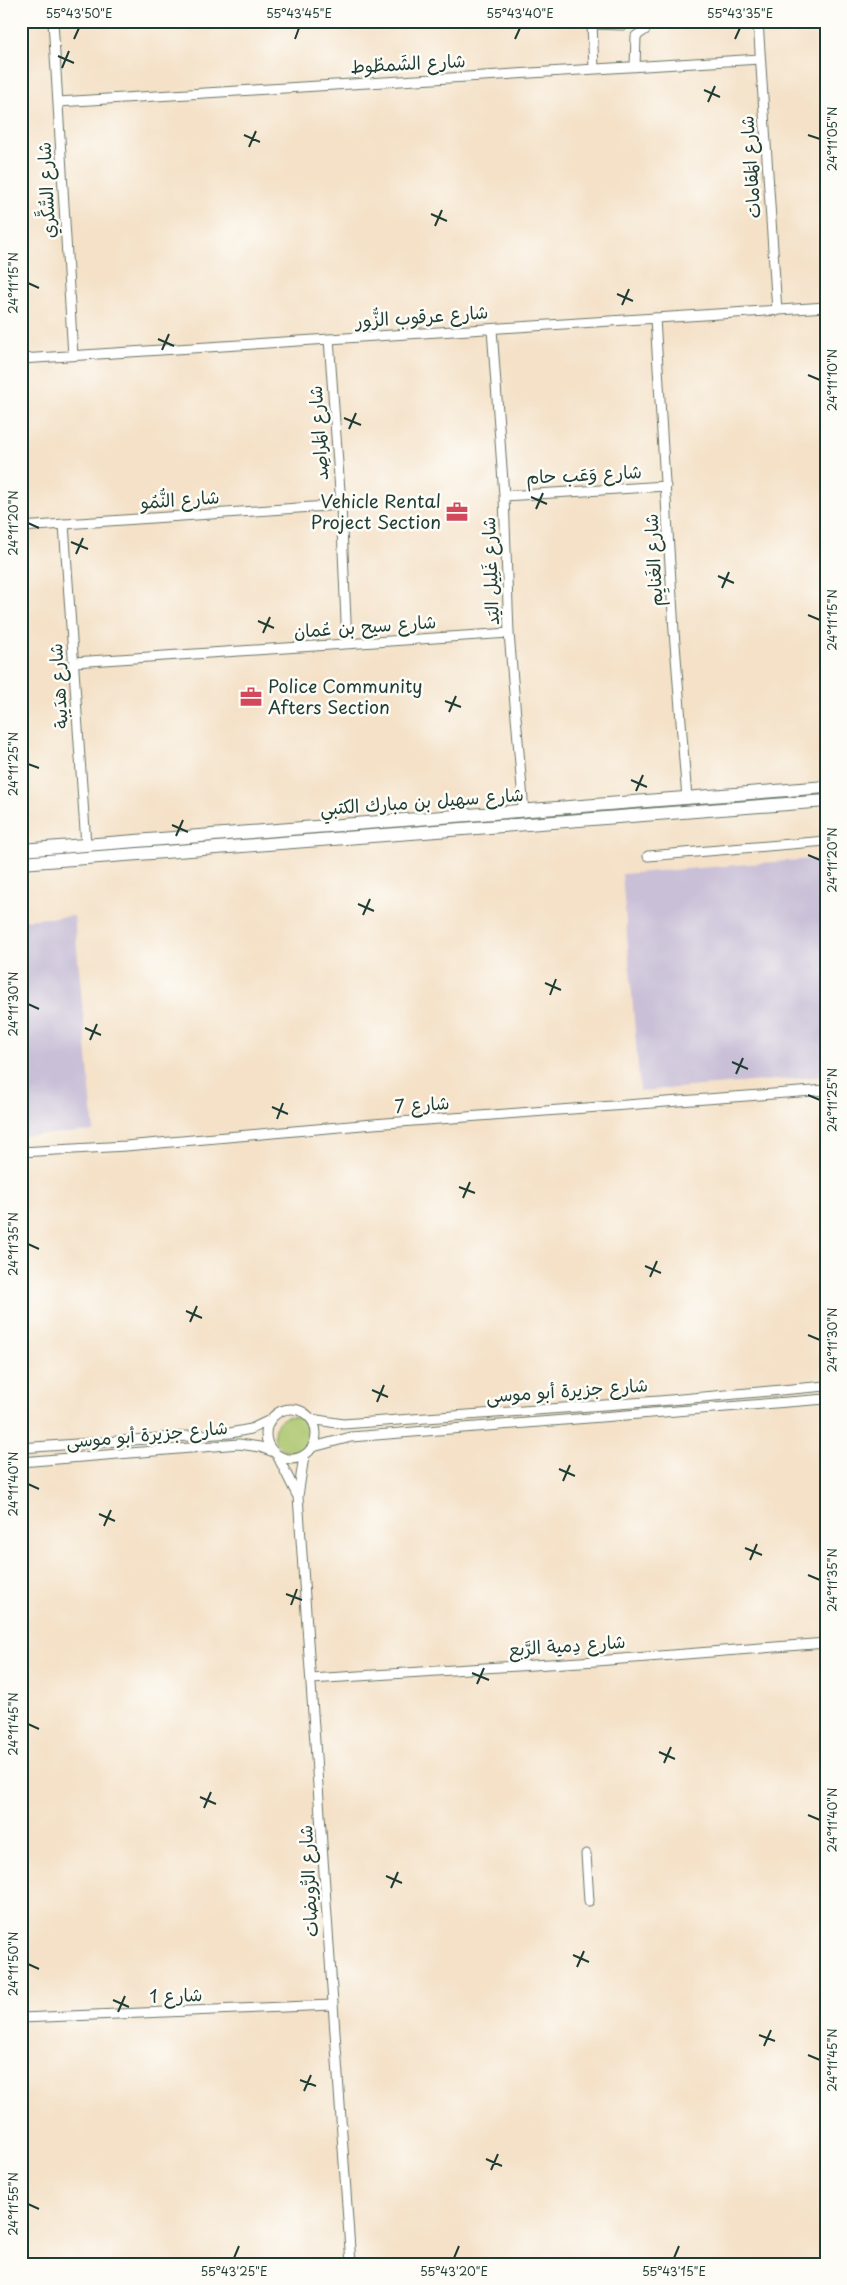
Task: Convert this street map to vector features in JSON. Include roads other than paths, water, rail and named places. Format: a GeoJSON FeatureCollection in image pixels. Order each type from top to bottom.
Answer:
{"type":"FeatureCollection","features":[{"type":"Feature","properties":{"kind":"street","name":"شارع السُّكَّري"},"geometry":{"type":"LineString","coordinates":[[52,21],[73,356]]}},
{"type":"Feature","properties":{"kind":"street"},"geometry":{"type":"LineString","coordinates":[[636,36],[645,30],[648,22],[694,21]]}},
{"type":"Feature","properties":{"kind":"street","name":"شارع المَقامات"},"geometry":{"type":"LineString","coordinates":[[758,21],[777,311]]}},
{"type":"Feature","properties":{"kind":"street"},"geometry":{"type":"LineString","coordinates":[[594,69],[592,24],[622,23],[636,36],[635,67]]}},
{"type":"Feature","properties":{"kind":"street","name":"شارع الشَمطُوط"},"geometry":{"type":"LineString","coordinates":[[58,102],[760,59]]}},
{"type":"Feature","properties":{"kind":"street","name":"شارع عرقوب الزُّور"},"geometry":{"type":"LineString","coordinates":[[21,359],[826,308]]}},
{"type":"Feature","properties":{"kind":"street","name":"شارع الغَنايِم"},"geometry":{"type":"LineString","coordinates":[[655,318],[674,631],[687,799]]}},
{"type":"Feature","properties":{"kind":"street","name":"شارع غَلِيل اليَد"},"geometry":{"type":"LineString","coordinates":[[492,329],[504,496],[509,633],[524,812]]}},
{"type":"Feature","properties":{"kind":"street","name":"شارع المَراصِد"},"geometry":{"type":"LineString","coordinates":[[329,339],[341,505],[347,644]]}},
{"type":"Feature","properties":{"kind":"street","name":"شارع وَعَب حام"},"geometry":{"type":"LineString","coordinates":[[504,496],[666,486]]}},
{"type":"Feature","properties":{"kind":"street","name":"شارع النُّمُو"},"geometry":{"type":"LineString","coordinates":[[21,526],[341,505]]}},
{"type":"Feature","properties":{"kind":"street","name":"شارع هدَيبة"},"geometry":{"type":"LineString","coordinates":[[64,524],[86,845]]}},
{"type":"Feature","properties":{"kind":"street","name":"شارع سيح بن عُمان"},"geometry":{"type":"LineString","coordinates":[[74,662],[509,633]]}},
{"type":"Feature","properties":{"kind":"street","name":"شارع سهيل بن مبارك الكتبي"},"geometry":{"type":"LineString","coordinates":[[21,850],[826,787]]}},
{"type":"Feature","properties":{"kind":"street","name":"شارع سهيل بن مبارك الكتبي"},"geometry":{"type":"LineString","coordinates":[[21,864],[824,802]]}},
{"type":"Feature","properties":{"kind":"street"},"geometry":{"type":"LineString","coordinates":[[648,856],[826,841]]}},
{"type":"Feature","properties":{"kind":"street","name":"شارع 7"},"geometry":{"type":"LineString","coordinates":[[21,1152],[126,1146],[373,1124],[826,1090]]}},
{"type":"Feature","properties":{"kind":"street","name":"شارع جزيرة أبو موسى"},"geometry":{"type":"LineString","coordinates":[[311,1419],[332,1423],[348,1423],[659,1401],[826,1386]]}},
{"type":"Feature","properties":{"kind":"street","name":"شارع جزيرة أبو موسى"},"geometry":{"type":"LineString","coordinates":[[313,1446],[351,1437],[826,1399]]}},
{"type":"Feature","properties":{"kind":"street"},"geometry":{"type":"LineString","coordinates":[[283,1410],[298,1410],[311,1419],[315,1428],[316,1438],[313,1446],[304,1456],[290,1459],[276,1454],[266,1440],[270,1420],[283,1410]]}},
{"type":"Feature","properties":{"kind":"street","name":"شارع جزيرة أبو موسى"},"geometry":{"type":"LineString","coordinates":[[21,1448],[230,1434],[251,1429],[270,1420]]}},
{"type":"Feature","properties":{"kind":"street","name":"شارع جزيرة أبو موسى"},"geometry":{"type":"LineString","coordinates":[[21,1462],[239,1444],[260,1447],[276,1454]]}},
{"type":"Feature","properties":{"kind":"street","name":"شارع الرُّويضات"},"geometry":{"type":"LineString","coordinates":[[276,1454],[298,1496]]}},
{"type":"Feature","properties":{"kind":"street","name":"شارع الرُّويضات"},"geometry":{"type":"LineString","coordinates":[[304,1456],[298,1496],[351,2264]]}},
{"type":"Feature","properties":{"kind":"street","name":"شارع دِمية الرَّبع"},"geometry":{"type":"LineString","coordinates":[[311,1679],[596,1661],[826,1643]]}},
{"type":"Feature","properties":{"kind":"street"},"geometry":{"type":"LineString","coordinates":[[586,1854],[589,1901]]}},
{"type":"Feature","properties":{"kind":"street","name":"شارع 1"},"geometry":{"type":"LineString","coordinates":[[21,2018],[332,2005]]}},
{"type":"Feature","properties":{"kind":"place","name":"Vehicle Rental Project Section"},"geometry":{"type":"Point","coordinates":[457,512]}},
{"type":"Feature","properties":{"kind":"place","name":"Police Community Afters Section"},"geometry":{"type":"Point","coordinates":[251,697]}}]}
